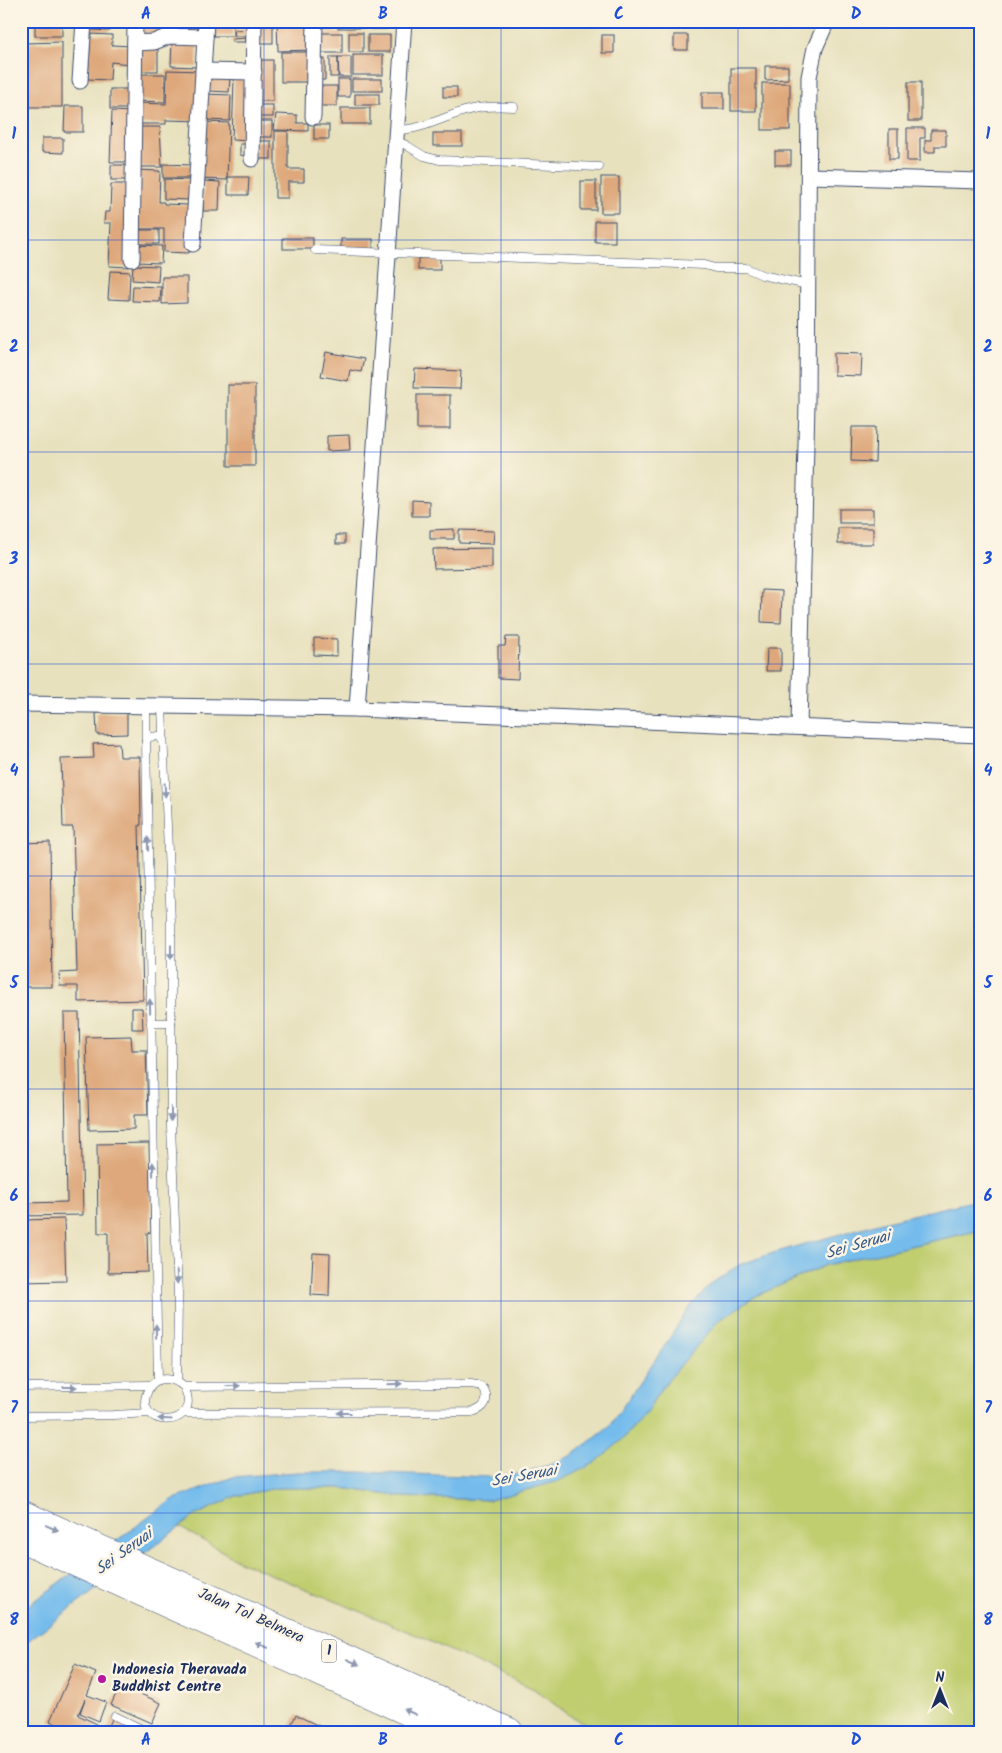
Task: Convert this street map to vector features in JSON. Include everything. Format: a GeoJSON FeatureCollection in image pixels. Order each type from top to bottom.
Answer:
{"type":"FeatureCollection","features":[{"type":"Feature","properties":{"kind":"highway","name":"Jalan Tol Belmera"},"geometry":{"type":"LineString","coordinates":[[21,1514],[74,1549],[509,1732]]}},
{"type":"Feature","properties":{"kind":"highway","name":"Jalan Tol Belmera"},"geometry":{"type":"LineString","coordinates":[[21,1538],[74,1549]]}},
{"type":"Feature","properties":{"kind":"highway","name":"Jalan Tol Belmera"},"geometry":{"type":"LineString","coordinates":[[141,1578],[454,1732]]}},
{"type":"Feature","properties":{"kind":"street"},"geometry":{"type":"LineString","coordinates":[[80,81],[84,21]]}},
{"type":"Feature","properties":{"kind":"street"},"geometry":{"type":"LineString","coordinates":[[132,259],[135,21]]}},
{"type":"Feature","properties":{"kind":"street"},"geometry":{"type":"LineString","coordinates":[[193,244],[206,21]]}},
{"type":"Feature","properties":{"kind":"street"},"geometry":{"type":"LineString","coordinates":[[252,159],[254,21]]}},
{"type":"Feature","properties":{"kind":"street"},"geometry":{"type":"LineString","coordinates":[[313,117],[315,21]]}},
{"type":"Feature","properties":{"kind":"street"},"geometry":{"type":"LineString","coordinates":[[356,710],[404,21]]}},
{"type":"Feature","properties":{"kind":"street"},"geometry":{"type":"LineString","coordinates":[[799,726],[808,403],[809,77],[815,48],[827,21]]}},
{"type":"Feature","properties":{"kind":"street"},"geometry":{"type":"LineString","coordinates":[[135,43],[154,42],[169,36],[205,37]]}},
{"type":"Feature","properties":{"kind":"street"},"geometry":{"type":"LineString","coordinates":[[203,71],[254,72]]}},
{"type":"Feature","properties":{"kind":"street"},"geometry":{"type":"LineString","coordinates":[[809,176],[981,181]]}},
{"type":"Feature","properties":{"kind":"street"},"geometry":{"type":"LineString","coordinates":[[21,704],[356,710],[799,726],[981,735]]}},
{"type":"Feature","properties":{"kind":"lane"},"geometry":{"type":"LineString","coordinates":[[514,107],[487,106],[472,109],[397,136],[406,145],[424,156],[438,160],[599,167]]}},
{"type":"Feature","properties":{"kind":"lane"},"geometry":{"type":"LineString","coordinates":[[315,250],[694,264],[714,268],[746,268],[762,275],[808,285]]}},
{"type":"Feature","properties":{"kind":"lane"},"geometry":{"type":"LineString","coordinates":[[146,706],[150,1023],[158,1380]]}},
{"type":"Feature","properties":{"kind":"lane"},"geometry":{"type":"LineString","coordinates":[[162,707],[171,923],[171,1127],[178,1294],[177,1380]]}},
{"type":"Feature","properties":{"kind":"lane"},"geometry":{"type":"LineString","coordinates":[[146,741],[149,737],[154,736],[159,736],[163,741]]}},
{"type":"Feature","properties":{"kind":"lane"},"geometry":{"type":"LineString","coordinates":[[150,1023],[171,1023]]}},
{"type":"Feature","properties":{"kind":"lane"},"geometry":{"type":"LineString","coordinates":[[21,1388],[150,1385],[158,1380],[177,1380],[184,1387],[188,1395],[188,1405],[183,1413],[176,1419],[166,1421],[157,1419],[150,1412],[146,1404],[146,1394],[150,1385]]}},
{"type":"Feature","properties":{"kind":"lane"},"geometry":{"type":"LineString","coordinates":[[183,1413],[472,1412],[484,1407],[486,1400],[484,1389],[477,1384],[184,1387]]}},
{"type":"Feature","properties":{"kind":"lane"},"geometry":{"type":"LineString","coordinates":[[21,1416],[114,1415],[150,1412]]}},
{"type":"Feature","properties":{"kind":"lane"},"geometry":{"type":"LineString","coordinates":[[115,1716],[148,1732]]}},
{"type":"Feature","properties":{"kind":"green space"},"geometry":{"type":"Polygon","coordinates":[[[981,1230],[981,1732],[602,1732],[572,1717],[534,1689],[405,1630],[241,1562],[179,1527],[194,1516],[236,1496],[277,1488],[342,1488],[404,1497],[490,1500],[621,1441],[647,1411],[660,1390],[718,1321],[754,1297],[826,1265],[981,1230]]]}},
{"type":"Feature","properties":{"kind":"water","name":"Sei Seruai"},"geometry":{"type":"Polygon","coordinates":[[[981,1199],[981,1230],[826,1265],[754,1297],[718,1321],[660,1390],[647,1411],[621,1441],[595,1463],[559,1481],[490,1500],[404,1497],[342,1488],[277,1488],[236,1496],[194,1516],[21,1646],[21,1611],[172,1500],[233,1477],[298,1472],[357,1472],[490,1477],[518,1474],[549,1465],[573,1455],[608,1428],[688,1309],[712,1283],[739,1265],[773,1253],[886,1221],[981,1199]]]}},
{"type":"Feature","properties":{"kind":"building"},"geometry":{"type":"Polygon","coordinates":[[[35,21],[62,21],[62,36],[35,36],[35,21]]]}},
{"type":"Feature","properties":{"kind":"building"},"geometry":{"type":"Polygon","coordinates":[[[92,21],[110,21],[110,31],[92,30],[92,21]]]}},
{"type":"Feature","properties":{"kind":"building"},"geometry":{"type":"Polygon","coordinates":[[[143,21],[161,21],[161,36],[142,35],[143,21]]]}},
{"type":"Feature","properties":{"kind":"building"},"geometry":{"type":"Polygon","coordinates":[[[175,21],[204,21],[204,35],[175,34],[175,21]]]}},
{"type":"Feature","properties":{"kind":"building"},"geometry":{"type":"Polygon","coordinates":[[[257,21],[273,21],[273,43],[257,43],[257,21]]]}},
{"type":"Feature","properties":{"kind":"building"},"geometry":{"type":"Polygon","coordinates":[[[318,21],[331,21],[331,27],[318,27],[318,21]]]}},
{"type":"Feature","properties":{"kind":"building"},"geometry":{"type":"Polygon","coordinates":[[[338,21],[364,21],[364,28],[338,28],[338,21]]]}},
{"type":"Feature","properties":{"kind":"building"},"geometry":{"type":"Polygon","coordinates":[[[371,21],[386,21],[386,29],[371,29],[371,21]]]}},
{"type":"Feature","properties":{"kind":"building"},"geometry":{"type":"Polygon","coordinates":[[[213,23],[233,23],[233,36],[213,36],[213,23]]]}},
{"type":"Feature","properties":{"kind":"building"},"geometry":{"type":"Polygon","coordinates":[[[277,23],[311,23],[312,50],[278,51],[277,23]]]}},
{"type":"Feature","properties":{"kind":"building"},"geometry":{"type":"Polygon","coordinates":[[[251,29],[251,36],[235,36],[234,30],[251,29]]]}},
{"type":"Feature","properties":{"kind":"building"},"geometry":{"type":"Polygon","coordinates":[[[321,33],[342,33],[342,53],[321,53],[321,33]]]}},
{"type":"Feature","properties":{"kind":"building"},"geometry":{"type":"Polygon","coordinates":[[[349,33],[363,33],[363,52],[349,52],[349,33]]]}},
{"type":"Feature","properties":{"kind":"building"},"geometry":{"type":"Polygon","coordinates":[[[91,34],[112,35],[112,45],[130,46],[129,64],[111,62],[110,80],[88,79],[91,34]]]}},
{"type":"Feature","properties":{"kind":"building"},"geometry":{"type":"Polygon","coordinates":[[[368,35],[390,35],[390,52],[368,52],[368,35]]]}},
{"type":"Feature","properties":{"kind":"building"},"geometry":{"type":"Polygon","coordinates":[[[602,35],[614,35],[614,53],[602,53],[602,35]]]}},
{"type":"Feature","properties":{"kind":"building"},"geometry":{"type":"Polygon","coordinates":[[[674,35],[688,35],[688,50],[674,50],[674,35]]]}},
{"type":"Feature","properties":{"kind":"building"},"geometry":{"type":"Polygon","coordinates":[[[246,38],[246,42],[232,42],[232,39],[246,38]]]}},
{"type":"Feature","properties":{"kind":"building"},"geometry":{"type":"Polygon","coordinates":[[[172,39],[198,40],[197,67],[171,66],[172,39]]]}},
{"type":"Feature","properties":{"kind":"building"},"geometry":{"type":"Polygon","coordinates":[[[62,42],[62,107],[25,107],[25,43],[62,42]]]}},
{"type":"Feature","properties":{"kind":"building"},"geometry":{"type":"Polygon","coordinates":[[[140,49],[158,49],[158,71],[140,71],[140,49]]]}},
{"type":"Feature","properties":{"kind":"building"},"geometry":{"type":"Polygon","coordinates":[[[281,52],[310,52],[310,82],[281,82],[281,52]]]}},
{"type":"Feature","properties":{"kind":"building"},"geometry":{"type":"Polygon","coordinates":[[[353,55],[383,55],[383,75],[353,75],[353,55]]]}},
{"type":"Feature","properties":{"kind":"building"},"geometry":{"type":"Polygon","coordinates":[[[330,57],[338,57],[338,77],[330,77],[330,57]]]}},
{"type":"Feature","properties":{"kind":"building"},"geometry":{"type":"Polygon","coordinates":[[[338,57],[351,57],[351,77],[339,77],[338,57]]]}},
{"type":"Feature","properties":{"kind":"building"},"geometry":{"type":"Polygon","coordinates":[[[316,59],[325,59],[325,80],[317,80],[316,59]]]}},
{"type":"Feature","properties":{"kind":"building"},"geometry":{"type":"Polygon","coordinates":[[[256,60],[273,60],[273,101],[256,101],[256,60]]]}},
{"type":"Feature","properties":{"kind":"building"},"geometry":{"type":"Polygon","coordinates":[[[765,66],[788,66],[788,79],[765,80],[765,66]]]}},
{"type":"Feature","properties":{"kind":"building"},"geometry":{"type":"Polygon","coordinates":[[[731,68],[756,68],[756,111],[731,111],[731,68]]]}},
{"type":"Feature","properties":{"kind":"building"},"geometry":{"type":"Polygon","coordinates":[[[167,70],[202,71],[200,121],[166,120],[166,124],[137,124],[137,103],[166,104],[167,70]]]}},
{"type":"Feature","properties":{"kind":"building"},"geometry":{"type":"Polygon","coordinates":[[[138,74],[165,74],[165,102],[137,101],[138,74]]]}},
{"type":"Feature","properties":{"kind":"building"},"geometry":{"type":"Polygon","coordinates":[[[209,76],[230,77],[229,92],[208,91],[209,76]]]}},
{"type":"Feature","properties":{"kind":"building"},"geometry":{"type":"Polygon","coordinates":[[[234,79],[253,79],[251,141],[232,140],[234,79]]]}},
{"type":"Feature","properties":{"kind":"building"},"geometry":{"type":"Polygon","coordinates":[[[338,79],[350,79],[350,97],[338,97],[338,79]]]}},
{"type":"Feature","properties":{"kind":"building"},"geometry":{"type":"Polygon","coordinates":[[[352,79],[382,79],[382,91],[352,91],[352,79]]]}},
{"type":"Feature","properties":{"kind":"building"},"geometry":{"type":"Polygon","coordinates":[[[908,82],[921,82],[921,121],[908,121],[908,82]]]}},
{"type":"Feature","properties":{"kind":"building"},"geometry":{"type":"Polygon","coordinates":[[[762,83],[790,83],[790,130],[762,130],[762,83]]]}},
{"type":"Feature","properties":{"kind":"building"},"geometry":{"type":"Polygon","coordinates":[[[319,86],[337,86],[337,106],[319,106],[319,86]]]}},
{"type":"Feature","properties":{"kind":"building"},"geometry":{"type":"Polygon","coordinates":[[[443,87],[457,87],[457,97],[443,97],[443,87]]]}},
{"type":"Feature","properties":{"kind":"building"},"geometry":{"type":"Polygon","coordinates":[[[110,89],[133,89],[133,109],[110,109],[110,89]]]}},
{"type":"Feature","properties":{"kind":"building"},"geometry":{"type":"Polygon","coordinates":[[[702,92],[724,92],[724,109],[702,109],[702,92]]]}},
{"type":"Feature","properties":{"kind":"building"},"geometry":{"type":"Polygon","coordinates":[[[205,94],[231,95],[230,121],[204,120],[205,94]]]}},
{"type":"Feature","properties":{"kind":"building"},"geometry":{"type":"Polygon","coordinates":[[[355,94],[379,94],[379,105],[355,105],[355,94]]]}},
{"type":"Feature","properties":{"kind":"building"},"geometry":{"type":"Polygon","coordinates":[[[257,105],[273,105],[273,117],[257,117],[257,105]]]}},
{"type":"Feature","properties":{"kind":"building"},"geometry":{"type":"Polygon","coordinates":[[[65,106],[83,106],[83,132],[64,132],[65,106]]]}},
{"type":"Feature","properties":{"kind":"building"},"geometry":{"type":"Polygon","coordinates":[[[341,108],[370,108],[370,124],[341,124],[341,108]]]}},
{"type":"Feature","properties":{"kind":"building"},"geometry":{"type":"Polygon","coordinates":[[[112,111],[132,112],[130,162],[110,162],[112,111]]]}},
{"type":"Feature","properties":{"kind":"building"},"geometry":{"type":"Polygon","coordinates":[[[276,114],[297,115],[297,123],[308,123],[308,131],[274,130],[276,114]]]}},
{"type":"Feature","properties":{"kind":"building"},"geometry":{"type":"Polygon","coordinates":[[[256,121],[272,121],[272,137],[256,137],[256,121]]]}},
{"type":"Feature","properties":{"kind":"building"},"geometry":{"type":"Polygon","coordinates":[[[202,122],[229,123],[227,180],[200,179],[202,122]]]}},
{"type":"Feature","properties":{"kind":"building"},"geometry":{"type":"Polygon","coordinates":[[[314,125],[329,125],[329,139],[314,139],[314,125]]]}},
{"type":"Feature","properties":{"kind":"building"},"geometry":{"type":"Polygon","coordinates":[[[135,127],[160,127],[162,167],[135,167],[135,127]]]}},
{"type":"Feature","properties":{"kind":"building"},"geometry":{"type":"Polygon","coordinates":[[[907,128],[925,128],[925,138],[920,138],[920,161],[907,161],[907,128]]]}},
{"type":"Feature","properties":{"kind":"building"},"geometry":{"type":"Polygon","coordinates":[[[889,129],[898,129],[898,159],[889,159],[889,129]]]}},
{"type":"Feature","properties":{"kind":"building"},"geometry":{"type":"Polygon","coordinates":[[[931,130],[946,130],[946,146],[935,146],[935,152],[925,152],[925,140],[931,140],[931,130]]]}},
{"type":"Feature","properties":{"kind":"building"},"geometry":{"type":"Polygon","coordinates":[[[275,131],[288,131],[288,169],[304,169],[304,182],[288,182],[288,198],[275,198],[275,131]]]}},
{"type":"Feature","properties":{"kind":"building"},"geometry":{"type":"Polygon","coordinates":[[[433,133],[462,133],[462,146],[433,146],[433,133]]]}},
{"type":"Feature","properties":{"kind":"building"},"geometry":{"type":"Polygon","coordinates":[[[42,138],[63,138],[63,153],[42,152],[42,138]]]}},
{"type":"Feature","properties":{"kind":"building"},"geometry":{"type":"Polygon","coordinates":[[[256,141],[271,141],[271,159],[256,159],[256,141]]]}},
{"type":"Feature","properties":{"kind":"building"},"geometry":{"type":"Polygon","coordinates":[[[240,144],[249,144],[249,156],[240,155],[240,144]]]}},
{"type":"Feature","properties":{"kind":"building"},"geometry":{"type":"Polygon","coordinates":[[[775,151],[791,151],[791,165],[775,165],[775,151]]]}},
{"type":"Feature","properties":{"kind":"building"},"geometry":{"type":"Polygon","coordinates":[[[163,164],[193,165],[193,178],[163,178],[163,164]]]}},
{"type":"Feature","properties":{"kind":"building"},"geometry":{"type":"Polygon","coordinates":[[[111,165],[128,165],[128,180],[111,180],[111,165]]]}},
{"type":"Feature","properties":{"kind":"building"},"geometry":{"type":"Polygon","coordinates":[[[136,170],[160,171],[159,202],[189,205],[189,253],[164,252],[164,229],[135,229],[136,170]]]}},
{"type":"Feature","properties":{"kind":"building"},"geometry":{"type":"Polygon","coordinates":[[[228,177],[249,177],[248,195],[228,195],[228,177]]]}},
{"type":"Feature","properties":{"kind":"building"},"geometry":{"type":"Polygon","coordinates":[[[601,177],[619,177],[619,213],[601,213],[601,177]]]}},
{"type":"Feature","properties":{"kind":"building"},"geometry":{"type":"Polygon","coordinates":[[[164,179],[190,180],[189,200],[164,199],[164,179]]]}},
{"type":"Feature","properties":{"kind":"building"},"geometry":{"type":"Polygon","coordinates":[[[204,181],[220,182],[219,211],[203,211],[204,181]]]}},
{"type":"Feature","properties":{"kind":"building"},"geometry":{"type":"Polygon","coordinates":[[[581,181],[596,181],[596,210],[581,210],[581,181]]]}},
{"type":"Feature","properties":{"kind":"building"},"geometry":{"type":"Polygon","coordinates":[[[111,184],[129,184],[129,267],[109,266],[111,223],[104,223],[105,212],[110,212],[111,184]]]}},
{"type":"Feature","properties":{"kind":"building"},"geometry":{"type":"Polygon","coordinates":[[[595,221],[615,221],[615,242],[595,242],[595,221]]]}},
{"type":"Feature","properties":{"kind":"building"},"geometry":{"type":"Polygon","coordinates":[[[135,230],[159,230],[159,244],[135,244],[135,230]]]}},
{"type":"Feature","properties":{"kind":"building"},"geometry":{"type":"Polygon","coordinates":[[[283,238],[313,238],[313,249],[283,249],[283,238]]]}},
{"type":"Feature","properties":{"kind":"building"},"geometry":{"type":"Polygon","coordinates":[[[341,239],[373,239],[373,251],[341,251],[341,239]]]}},
{"type":"Feature","properties":{"kind":"building"},"geometry":{"type":"Polygon","coordinates":[[[135,245],[162,246],[161,263],[135,262],[135,245]]]}},
{"type":"Feature","properties":{"kind":"building"},"geometry":{"type":"Polygon","coordinates":[[[418,258],[440,258],[440,270],[418,270],[418,258]]]}},
{"type":"Feature","properties":{"kind":"building"},"geometry":{"type":"Polygon","coordinates":[[[133,265],[159,266],[158,282],[132,280],[133,265]]]}},
{"type":"Feature","properties":{"kind":"building"},"geometry":{"type":"Polygon","coordinates":[[[110,271],[130,272],[129,300],[108,299],[110,271]]]}},
{"type":"Feature","properties":{"kind":"building"},"geometry":{"type":"Polygon","coordinates":[[[162,277],[187,277],[187,303],[162,304],[162,277]]]}},
{"type":"Feature","properties":{"kind":"building"},"geometry":{"type":"Polygon","coordinates":[[[133,286],[161,287],[160,302],[132,301],[133,286]]]}},
{"type":"Feature","properties":{"kind":"building"},"geometry":{"type":"Polygon","coordinates":[[[326,352],[364,359],[361,372],[350,370],[348,381],[321,376],[326,352]]]}},
{"type":"Feature","properties":{"kind":"building"},"geometry":{"type":"Polygon","coordinates":[[[834,353],[862,354],[861,376],[834,375],[834,353]]]}},
{"type":"Feature","properties":{"kind":"building"},"geometry":{"type":"Polygon","coordinates":[[[415,369],[461,371],[460,389],[414,388],[415,369]]]}},
{"type":"Feature","properties":{"kind":"building"},"geometry":{"type":"Polygon","coordinates":[[[228,385],[255,385],[255,466],[228,466],[228,385]]]}},
{"type":"Feature","properties":{"kind":"building"},"geometry":{"type":"Polygon","coordinates":[[[417,395],[450,395],[450,429],[417,429],[417,395]]]}},
{"type":"Feature","properties":{"kind":"building"},"geometry":{"type":"Polygon","coordinates":[[[852,427],[876,427],[875,462],[851,461],[852,427]]]}},
{"type":"Feature","properties":{"kind":"building"},"geometry":{"type":"Polygon","coordinates":[[[349,435],[350,450],[327,451],[327,436],[349,435]]]}},
{"type":"Feature","properties":{"kind":"building"},"geometry":{"type":"Polygon","coordinates":[[[412,500],[429,501],[429,516],[412,516],[412,500]]]}},
{"type":"Feature","properties":{"kind":"building"},"geometry":{"type":"Polygon","coordinates":[[[839,509],[873,509],[873,523],[839,523],[839,509]]]}},
{"type":"Feature","properties":{"kind":"building"},"geometry":{"type":"Polygon","coordinates":[[[838,528],[873,528],[873,544],[838,544],[838,528]]]}},
{"type":"Feature","properties":{"kind":"building"},"geometry":{"type":"Polygon","coordinates":[[[454,529],[454,539],[430,539],[430,530],[454,529]]]}},
{"type":"Feature","properties":{"kind":"building"},"geometry":{"type":"Polygon","coordinates":[[[459,530],[494,531],[493,544],[459,543],[459,530]]]}},
{"type":"Feature","properties":{"kind":"building"},"geometry":{"type":"Polygon","coordinates":[[[336,535],[345,535],[345,544],[336,544],[336,535]]]}},
{"type":"Feature","properties":{"kind":"building"},"geometry":{"type":"Polygon","coordinates":[[[492,548],[492,568],[434,569],[433,549],[492,548]]]}},
{"type":"Feature","properties":{"kind":"building"},"geometry":{"type":"Polygon","coordinates":[[[762,590],[782,591],[781,623],[761,622],[762,590]]]}},
{"type":"Feature","properties":{"kind":"building"},"geometry":{"type":"Polygon","coordinates":[[[506,637],[519,637],[518,679],[498,678],[498,646],[505,646],[506,637]]]}},
{"type":"Feature","properties":{"kind":"building"},"geometry":{"type":"Polygon","coordinates":[[[314,638],[337,639],[337,656],[314,655],[314,638]]]}},
{"type":"Feature","properties":{"kind":"building"},"geometry":{"type":"Polygon","coordinates":[[[767,648],[781,648],[781,671],[766,671],[767,648]]]}},
{"type":"Feature","properties":{"kind":"building"},"geometry":{"type":"Polygon","coordinates":[[[127,712],[127,734],[97,735],[96,713],[127,712]]]}},
{"type":"Feature","properties":{"kind":"building"},"geometry":{"type":"Polygon","coordinates":[[[119,743],[120,757],[140,757],[141,825],[139,825],[143,1000],[78,1002],[78,986],[60,986],[59,973],[77,972],[73,827],[63,827],[61,759],[94,758],[93,744],[119,743]]]}},
{"type":"Feature","properties":{"kind":"building"},"geometry":{"type":"Polygon","coordinates":[[[50,842],[52,987],[21,987],[21,843],[50,842]]]}},
{"type":"Feature","properties":{"kind":"building"},"geometry":{"type":"Polygon","coordinates":[[[132,1008],[142,1008],[143,1029],[132,1029],[132,1008]]]}},
{"type":"Feature","properties":{"kind":"building"},"geometry":{"type":"Polygon","coordinates":[[[64,1013],[79,1013],[83,1215],[21,1216],[21,1196],[24,1196],[24,1203],[67,1202],[64,1013]]]}},
{"type":"Feature","properties":{"kind":"building"},"geometry":{"type":"Polygon","coordinates":[[[131,1036],[132,1050],[146,1050],[148,1115],[134,1115],[134,1129],[89,1130],[86,1037],[131,1036]]]}},
{"type":"Feature","properties":{"kind":"building"},"geometry":{"type":"Polygon","coordinates":[[[149,1143],[151,1232],[147,1233],[148,1272],[108,1273],[108,1233],[98,1233],[97,1144],[149,1143]]]}},
{"type":"Feature","properties":{"kind":"building"},"geometry":{"type":"Polygon","coordinates":[[[64,1219],[66,1281],[21,1282],[21,1220],[64,1219]]]}},
{"type":"Feature","properties":{"kind":"building"},"geometry":{"type":"Polygon","coordinates":[[[313,1253],[330,1254],[329,1296],[311,1295],[313,1253]]]}},
{"type":"Feature","properties":{"kind":"building"},"geometry":{"type":"Polygon","coordinates":[[[75,1664],[96,1673],[87,1695],[106,1702],[99,1721],[80,1713],[85,1699],[78,1715],[97,1724],[93,1732],[70,1732],[50,1721],[75,1664]]]}},
{"type":"Feature","properties":{"kind":"building"},"geometry":{"type":"Polygon","coordinates":[[[120,1685],[161,1703],[152,1723],[111,1705],[120,1685]]]}},
{"type":"Feature","properties":{"kind":"building"},"geometry":{"type":"Polygon","coordinates":[[[296,1715],[332,1732],[301,1732],[290,1727],[296,1715]]]}},
{"type":"Feature","properties":{"kind":"building"},"geometry":{"type":"Polygon","coordinates":[[[113,1717],[145,1732],[106,1732],[113,1717]]]}},
{"type":"Feature","properties":{"kind":"place","name":"Indonesia Theravada Buddhist Centre"},"geometry":{"type":"Point","coordinates":[102,1679]}}]}
